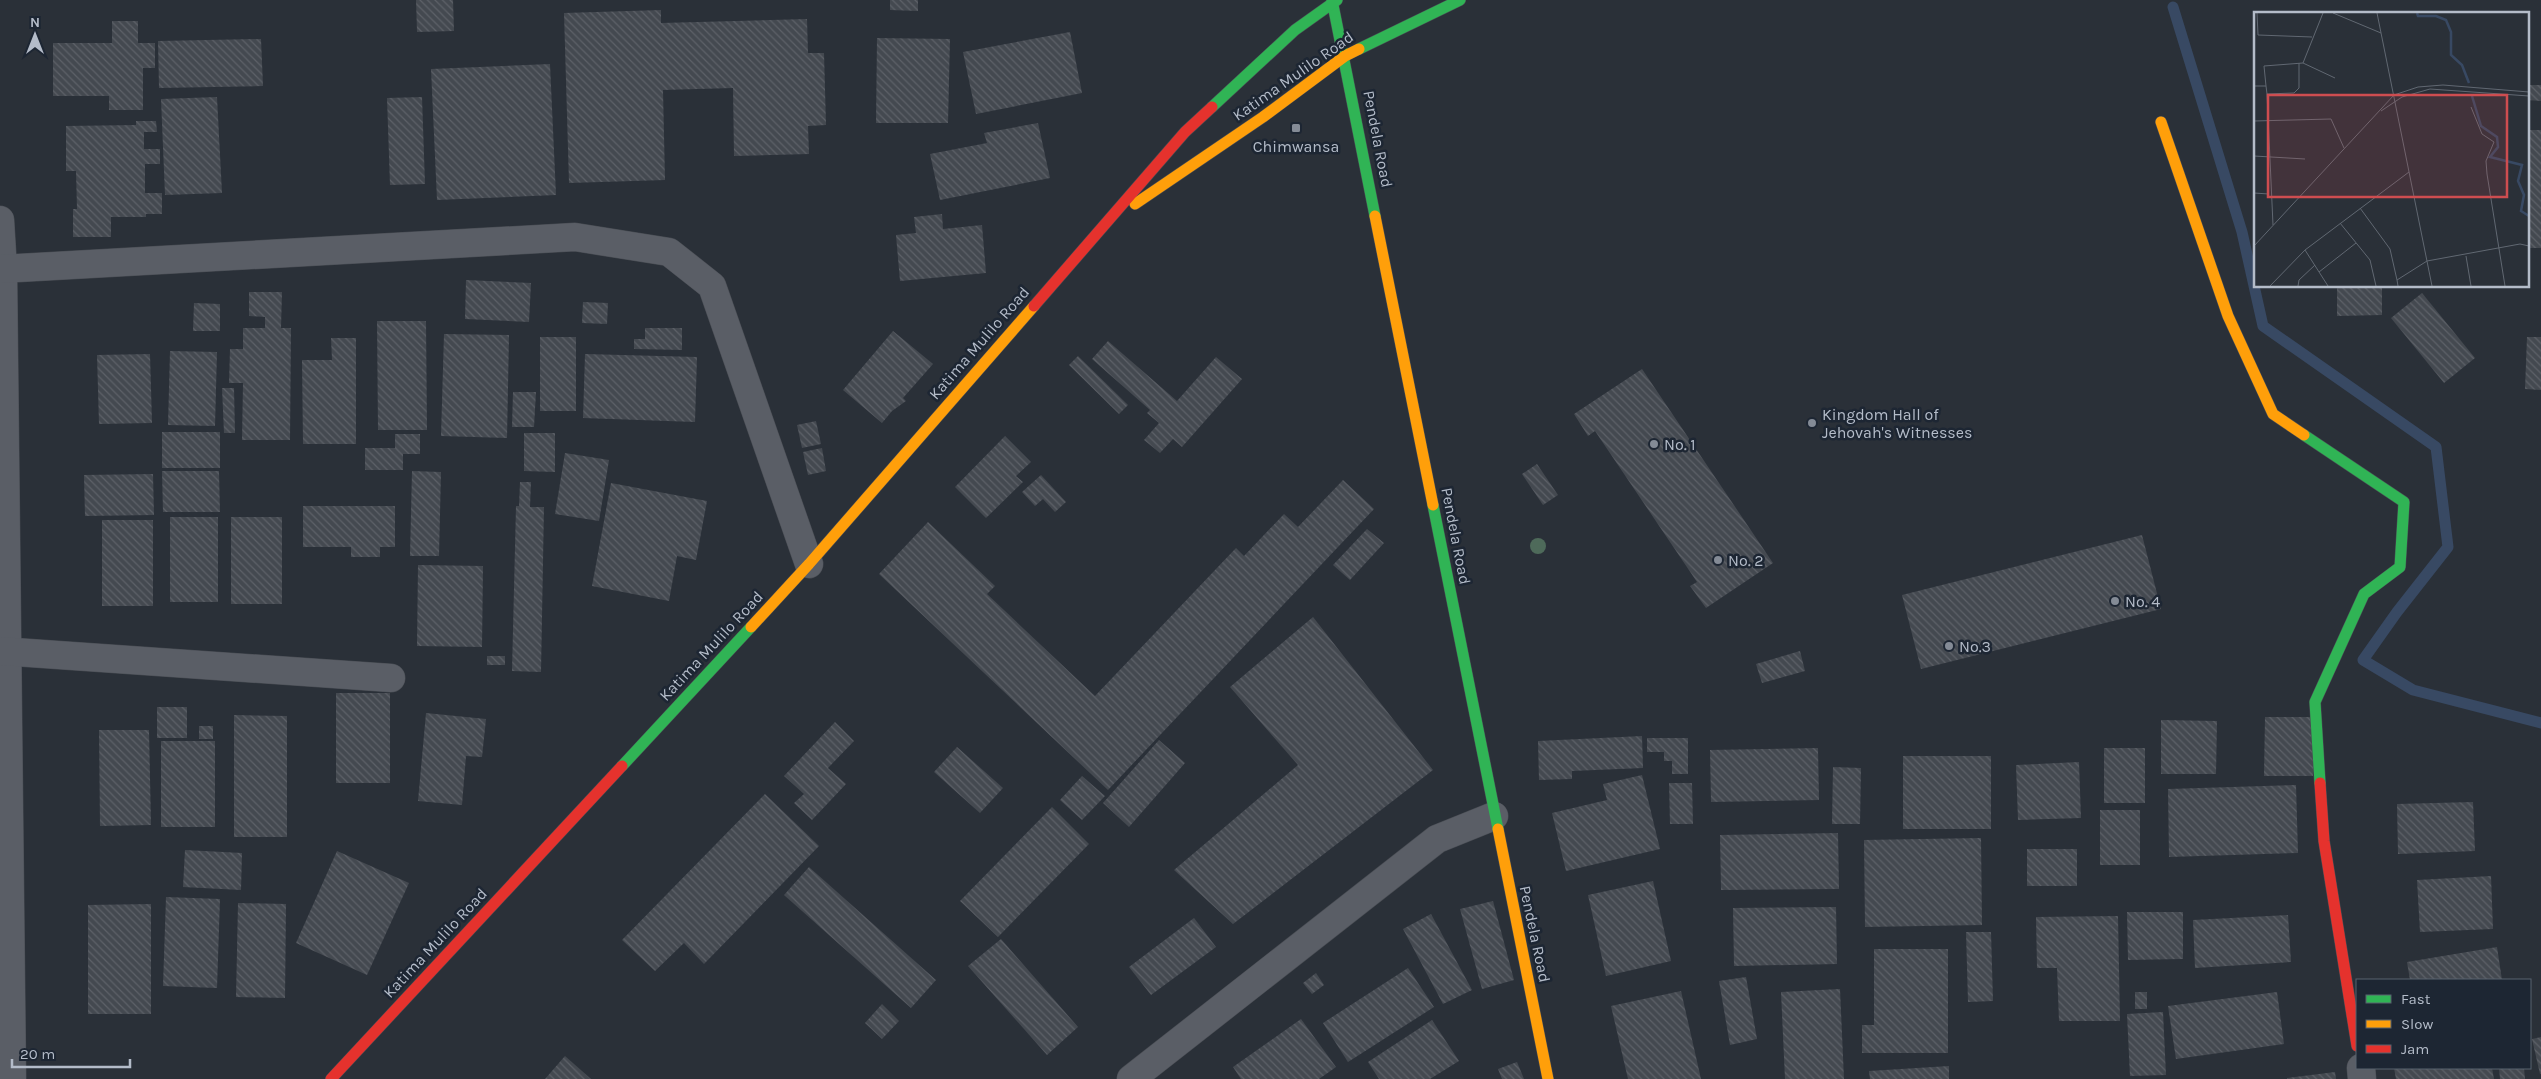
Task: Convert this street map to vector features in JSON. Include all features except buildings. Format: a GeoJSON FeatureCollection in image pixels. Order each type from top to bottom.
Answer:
{"type":"FeatureCollection","features":[{"type":"Feature","properties":{"kind":"street","name":"Katima Mulilo Road"},"geometry":{"type":"LineString","coordinates":[[331,1079],[809,564],[1185,132],[1295,30],[1334,0]]}},
{"type":"Feature","properties":{"kind":"street","name":"Pendela Road"},"geometry":{"type":"LineString","coordinates":[[1334,0],[1494,816],[1548,1079]]}},
{"type":"Feature","properties":{"kind":"street","name":"Katima Mulilo Road"},"geometry":{"type":"LineString","coordinates":[[1103,226],[1263,117],[1345,56],[1423,16],[1460,0]]}},
{"type":"Feature","properties":{"kind":"street"},"geometry":{"type":"LineString","coordinates":[[2161,122],[2228,316],[2273,414],[2404,502],[2400,567],[2364,594],[2315,702],[2324,841],[2356,1040]]}},
{"type":"Feature","properties":{"kind":"street"},"geometry":{"type":"LineString","coordinates":[[0,220],[4,651],[11,846],[8,1061]]}},
{"type":"Feature","properties":{"kind":"street"},"geometry":{"type":"LineString","coordinates":[[1,269],[575,237],[669,252],[712,286],[809,564]]}},
{"type":"Feature","properties":{"kind":"street"},"geometry":{"type":"LineString","coordinates":[[4,651],[391,678]]}},
{"type":"Feature","properties":{"kind":"street"},"geometry":{"type":"LineString","coordinates":[[1131,1079],[1437,839],[1494,816]]}},
{"type":"Feature","properties":{"kind":"waterway"},"geometry":{"type":"LineString","coordinates":[[2173,7],[2242,232],[2254,286]]}},
{"type":"Feature","properties":{"kind":"waterway"},"geometry":{"type":"LineString","coordinates":[[2255,288],[2263,326],[2436,447],[2448,547],[2397,612],[2363,660],[2413,690],[2541,723]]}},
{"type":"Feature","properties":{"kind":"traffic: fast"},"geometry":{"type":"LineString","coordinates":[[1332,0],[1375,216]]}},
{"type":"Feature","properties":{"kind":"traffic: fast"},"geometry":{"type":"LineString","coordinates":[[1212,107],[1295,30],[1337,0]]}},
{"type":"Feature","properties":{"kind":"traffic: fast"},"geometry":{"type":"LineString","coordinates":[[1359,49],[1460,0]]}},
{"type":"Feature","properties":{"kind":"traffic: fast"},"geometry":{"type":"LineString","coordinates":[[2304,435],[2404,502],[2400,567],[2364,594],[2315,702],[2320,783]]}},
{"type":"Feature","properties":{"kind":"traffic: fast"},"geometry":{"type":"LineString","coordinates":[[1433,505],[1498,829]]}},
{"type":"Feature","properties":{"kind":"traffic: fast"},"geometry":{"type":"LineString","coordinates":[[622,766],[751,627]]}},
{"type":"Feature","properties":{"kind":"traffic: slow"},"geometry":{"type":"LineString","coordinates":[[1135,204],[1263,117],[1345,56],[1359,49]]}},
{"type":"Feature","properties":{"kind":"traffic: slow"},"geometry":{"type":"LineString","coordinates":[[2161,122],[2228,316],[2273,414],[2304,435]]}},
{"type":"Feature","properties":{"kind":"traffic: slow"},"geometry":{"type":"LineString","coordinates":[[1375,216],[1433,505]]}},
{"type":"Feature","properties":{"kind":"traffic: slow"},"geometry":{"type":"LineString","coordinates":[[751,627],[809,564],[1034,306]]}},
{"type":"Feature","properties":{"kind":"traffic: slow"},"geometry":{"type":"LineString","coordinates":[[1498,829],[1548,1079]]}},
{"type":"Feature","properties":{"kind":"traffic: jam"},"geometry":{"type":"LineString","coordinates":[[1034,306],[1185,132],[1212,107]]}},
{"type":"Feature","properties":{"kind":"traffic: jam"},"geometry":{"type":"LineString","coordinates":[[331,1079],[622,766]]}},
{"type":"Feature","properties":{"kind":"traffic: jam"},"geometry":{"type":"LineString","coordinates":[[2320,783],[2324,841],[2356,1040]]}},
{"type":"Feature","properties":{"kind":"place","name":"Chimwansa"},"geometry":{"type":"Point","coordinates":[1296,128]}},
{"type":"Feature","properties":{"kind":"place","name":"Kingdom Hall of Jehovah's Witnesses"},"geometry":{"type":"Point","coordinates":[1812,423]}},
{"type":"Feature","properties":{"kind":"place","name":"No. 1"},"geometry":{"type":"Point","coordinates":[1654,444]}},
{"type":"Feature","properties":{"kind":"place","name":"No. 2"},"geometry":{"type":"Point","coordinates":[1718,560]}},
{"type":"Feature","properties":{"kind":"place","name":"No. 4"},"geometry":{"type":"Point","coordinates":[2115,601]}},
{"type":"Feature","properties":{"kind":"place","name":"No.3"},"geometry":{"type":"Point","coordinates":[1949,646]}}]}
